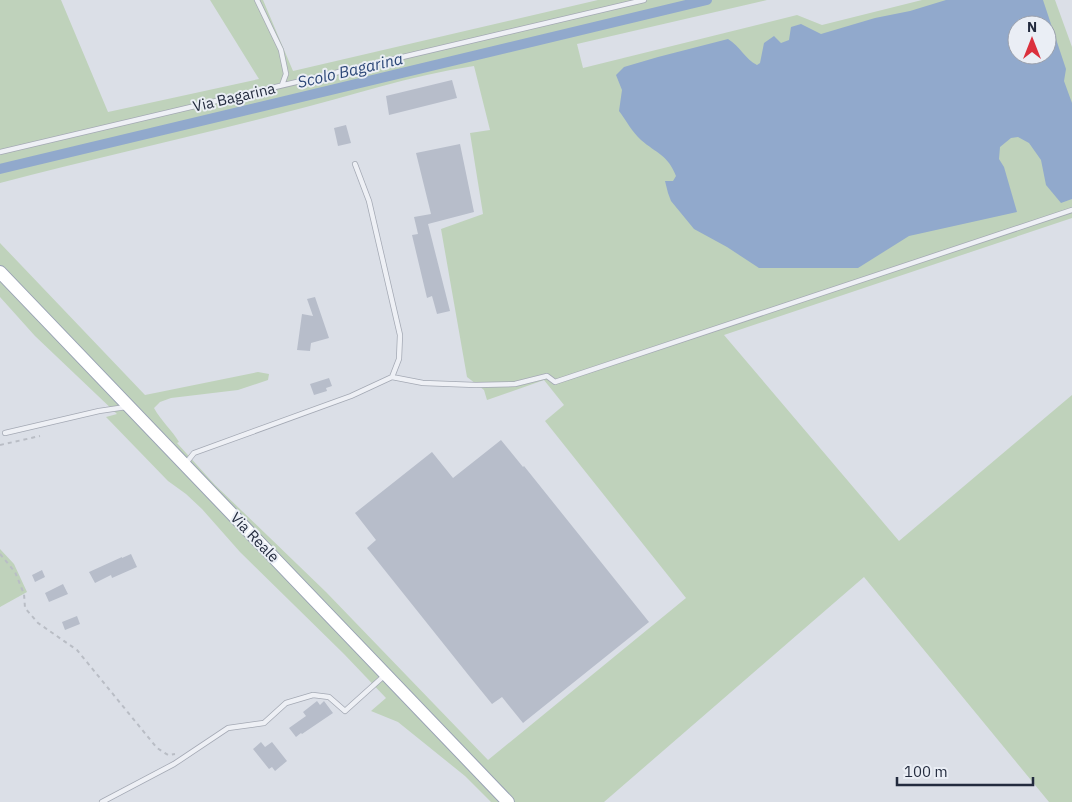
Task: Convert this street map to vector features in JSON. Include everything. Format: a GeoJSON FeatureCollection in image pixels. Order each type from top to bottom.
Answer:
{"type":"FeatureCollection","features":[{"type":"Feature","properties":{"kind":"main road","name":"Via Reale"},"geometry":{"type":"LineString","coordinates":[[0,272],[508,802]]}},
{"type":"Feature","properties":{"kind":"lane"},"geometry":{"type":"LineString","coordinates":[[257,0],[281,50],[286,74],[282,85]]}},
{"type":"Feature","properties":{"kind":"lane","name":"Via Bagarina"},"geometry":{"type":"LineString","coordinates":[[0,152],[644,0]]}},
{"type":"Feature","properties":{"kind":"lane"},"geometry":{"type":"LineString","coordinates":[[355,164],[369,201],[400,336],[399,360],[392,377]]}},
{"type":"Feature","properties":{"kind":"lane"},"geometry":{"type":"LineString","coordinates":[[185,464],[194,453],[351,396],[392,377],[423,383],[476,385],[515,384],[547,376],[556,382],[1072,210]]}},
{"type":"Feature","properties":{"kind":"lane"},"geometry":{"type":"LineString","coordinates":[[5,433],[129,406]]}},
{"type":"Feature","properties":{"kind":"lane"},"geometry":{"type":"LineString","coordinates":[[102,802],[174,764],[228,728],[264,723],[286,703],[313,695],[329,697],[345,711],[387,674]]}},
{"type":"Feature","properties":{"kind":"path"},"geometry":{"type":"LineString","coordinates":[[0,445],[40,436]]}},
{"type":"Feature","properties":{"kind":"path"},"geometry":{"type":"LineString","coordinates":[[0,554],[15,572],[24,594],[25,608],[38,623],[77,650],[156,748],[168,755],[190,753]]}},
{"type":"Feature","properties":{"kind":"green space"},"geometry":{"type":"Polygon","coordinates":[[[0,0],[61,0],[108,112],[259,79],[210,0],[263,0],[293,71],[598,0],[767,0],[577,44],[583,68],[797,15],[822,25],[922,0],[1055,0],[1072,47],[1072,218],[724,335],[899,541],[1072,395],[1072,802],[1049,802],[864,577],[604,802],[491,802],[465,776],[398,722],[371,711],[386,698],[240,552],[202,509],[168,481],[106,417],[117,414],[35,336],[0,297],[0,243],[145,395],[258,372],[269,374],[268,380],[238,390],[171,398],[160,402],[154,408],[179,442],[177,443],[215,485],[326,592],[488,760],[686,598],[545,421],[564,405],[544,380],[487,400],[484,390],[467,377],[441,229],[483,214],[470,133],[490,130],[474,66],[403,81],[0,183],[0,0]]]}},
{"type":"Feature","properties":{"kind":"green space"},"geometry":{"type":"Polygon","coordinates":[[[0,549],[14,564],[27,592],[0,607],[0,549]]]}},
{"type":"Feature","properties":{"kind":"water"},"geometry":{"type":"Polygon","coordinates":[[[946,0],[1043,0],[1048,15],[1007,15],[1007,65],[1057,65],[1057,42],[1066,69],[1064,81],[1072,103],[1072,199],[1061,203],[1046,185],[1041,160],[1029,143],[1018,137],[1011,138],[1000,147],[999,159],[1004,167],[1017,212],[909,236],[858,268],[759,268],[727,247],[694,229],[671,201],[668,193],[665,181],[673,181],[676,176],[673,169],[661,155],[638,137],[619,111],[622,90],[616,75],[624,67],[728,39],[757,65],[760,63],[764,43],[774,36],[781,43],[789,40],[791,27],[801,24],[821,34],[875,18],[910,11],[946,0]]]}},
{"type":"Feature","properties":{"kind":"building"},"geometry":{"type":"Polygon","coordinates":[[[452,80],[457,98],[389,115],[386,96],[452,80]]]}},
{"type":"Feature","properties":{"kind":"building"},"geometry":{"type":"Polygon","coordinates":[[[346,125],[351,143],[338,146],[334,128],[346,125]]]}},
{"type":"Feature","properties":{"kind":"building"},"geometry":{"type":"Polygon","coordinates":[[[460,144],[474,212],[428,224],[450,311],[437,314],[432,296],[427,298],[412,235],[418,234],[414,217],[431,214],[416,153],[460,144]]]}},
{"type":"Feature","properties":{"kind":"building"},"geometry":{"type":"Polygon","coordinates":[[[315,297],[329,338],[311,343],[310,351],[297,350],[302,314],[313,316],[307,299],[315,297]]]}},
{"type":"Feature","properties":{"kind":"building"},"geometry":{"type":"Polygon","coordinates":[[[329,378],[332,386],[326,388],[327,391],[314,395],[310,384],[329,378]]]}},
{"type":"Feature","properties":{"kind":"building"},"geometry":{"type":"Polygon","coordinates":[[[501,440],[649,622],[523,723],[502,697],[492,704],[470,677],[367,548],[376,540],[355,513],[432,452],[453,478],[501,440]]]}},
{"type":"Feature","properties":{"kind":"building"},"geometry":{"type":"Polygon","coordinates":[[[131,554],[137,567],[112,578],[111,575],[95,583],[89,572],[131,554]]]}},
{"type":"Feature","properties":{"kind":"building"},"geometry":{"type":"Polygon","coordinates":[[[42,570],[45,577],[35,582],[32,575],[42,570]]]}},
{"type":"Feature","properties":{"kind":"building"},"geometry":{"type":"Polygon","coordinates":[[[63,584],[68,594],[49,602],[45,593],[63,584]]]}},
{"type":"Feature","properties":{"kind":"building"},"geometry":{"type":"Polygon","coordinates":[[[77,616],[80,624],[65,630],[62,622],[77,616]]]}},
{"type":"Feature","properties":{"kind":"building"},"geometry":{"type":"Polygon","coordinates":[[[317,701],[320,705],[324,701],[333,713],[296,737],[289,728],[306,716],[303,712],[317,701]]]}},
{"type":"Feature","properties":{"kind":"building"},"geometry":{"type":"Polygon","coordinates":[[[261,742],[265,747],[272,742],[287,761],[275,771],[272,767],[269,769],[253,749],[261,742]]]}},
{"type":"Feature","properties":{"kind":"waterway","name":"Scolo Bagarina"},"geometry":{"type":"LineString","coordinates":[[0,169],[707,0]]}}]}
